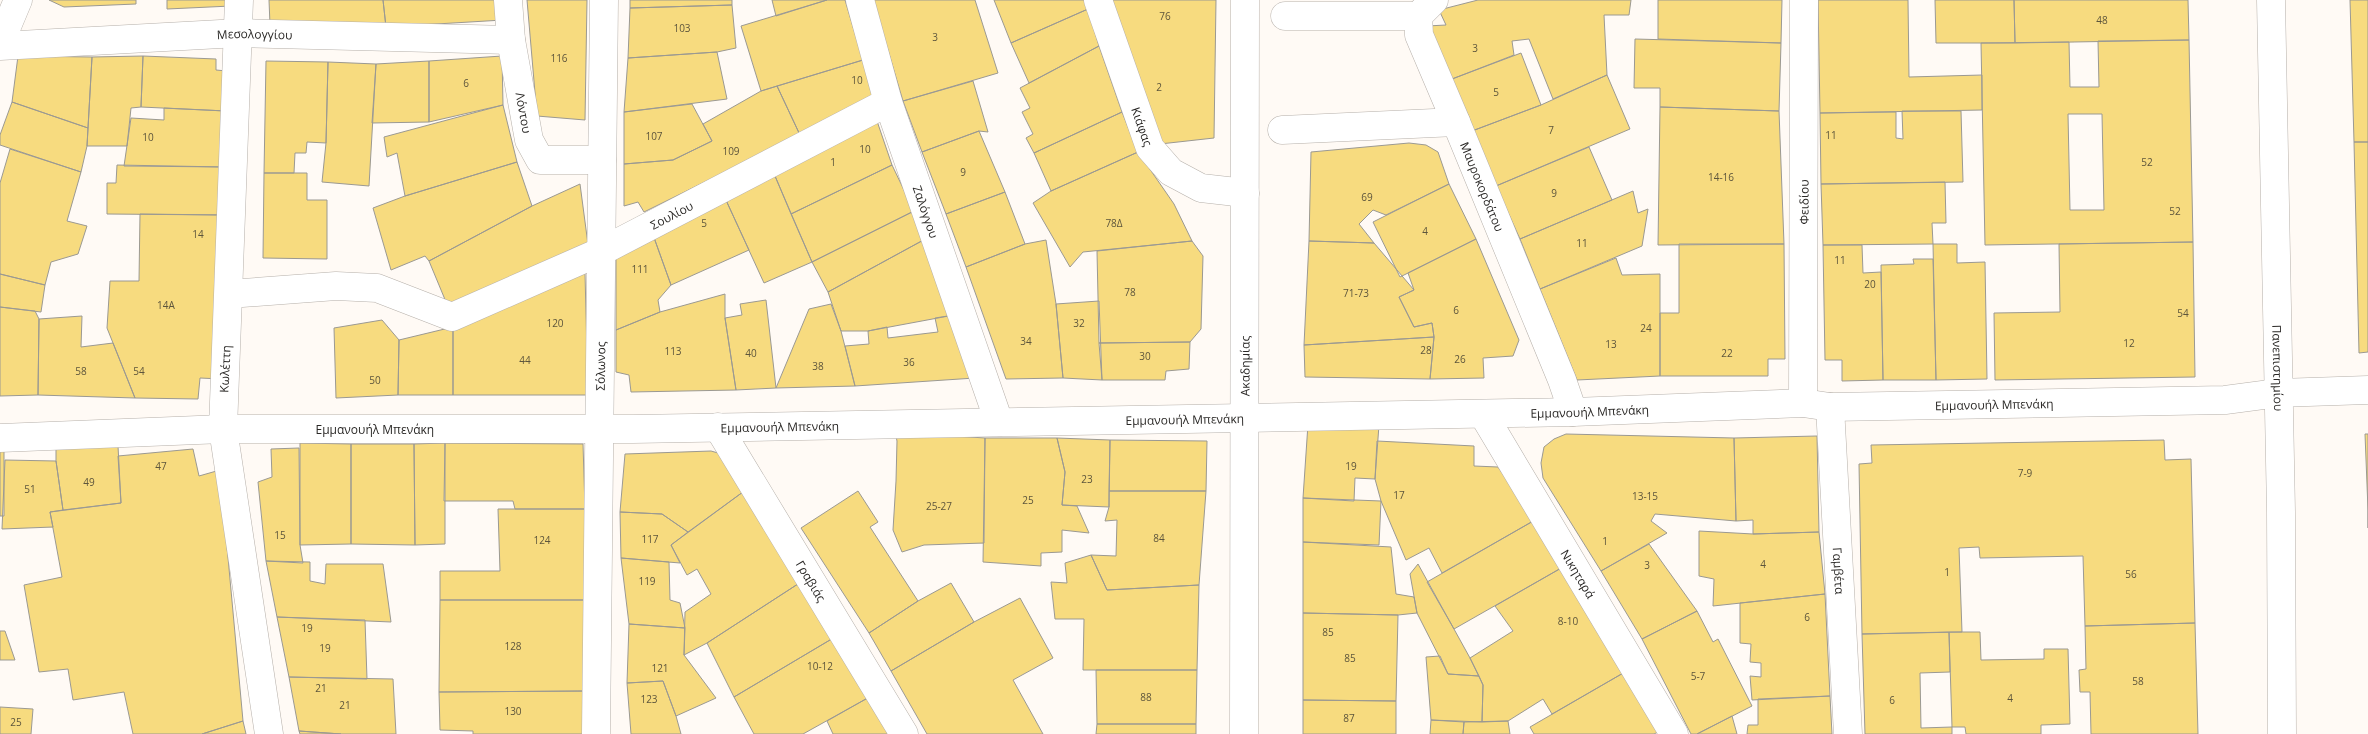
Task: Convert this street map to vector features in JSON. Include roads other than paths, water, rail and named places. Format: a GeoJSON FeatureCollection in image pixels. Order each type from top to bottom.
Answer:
{"type":"FeatureCollection","features":[{"type":"Feature","properties":{"kind":"street"},"geometry":{"type":"LineString","coordinates":[[0,44],[18,0]]}},
{"type":"Feature","properties":{"kind":"street","name":"Κωλέττη"},"geometry":{"type":"LineString","coordinates":[[239,0],[223,429],[269,734]]}},
{"type":"Feature","properties":{"kind":"street","name":"Λόντου"},"geometry":{"type":"LineString","coordinates":[[508,0],[511,40],[529,140],[540,160],[602,160]]}},
{"type":"Feature","properties":{"kind":"street","name":"Σόλωνος"},"geometry":{"type":"LineString","coordinates":[[596,734],[604,0]]}},
{"type":"Feature","properties":{"kind":"street","name":"Ζαλόγγου"},"geometry":{"type":"LineString","coordinates":[[860,0],[888,102],[999,422]]}},
{"type":"Feature","properties":{"kind":"street","name":"Κιάφας"},"geometry":{"type":"LineString","coordinates":[[1098,0],[1150,148],[1170,172],[1201,188],[1245,193]]}},
{"type":"Feature","properties":{"kind":"street","name":"Ακαδημίας"},"geometry":{"type":"LineString","coordinates":[[1244,734],[1245,0]]}},
{"type":"Feature","properties":{"kind":"street","name":"Φειδίου"},"geometry":{"type":"LineString","coordinates":[[1803,403],[1804,0]]}},
{"type":"Feature","properties":{"kind":"street","name":"Πανεπιστημίου"},"geometry":{"type":"LineString","coordinates":[[2271,0],[2281,512],[2282,734]]}},
{"type":"Feature","properties":{"kind":"street"},"geometry":{"type":"LineString","coordinates":[[1285,16],[1426,8]]}},
{"type":"Feature","properties":{"kind":"street","name":"Μαυροκορδάτου"},"geometry":{"type":"LineString","coordinates":[[1426,8],[1419,35],[1562,380],[1573,412]]}},
{"type":"Feature","properties":{"kind":"street","name":"Μεσολογγίου"},"geometry":{"type":"LineString","coordinates":[[0,44],[239,33],[511,40]]}},
{"type":"Feature","properties":{"kind":"street","name":"Σουλίου"},"geometry":{"type":"LineString","coordinates":[[229,294],[336,286],[377,288],[452,317],[602,251],[888,102]]}},
{"type":"Feature","properties":{"kind":"street"},"geometry":{"type":"LineString","coordinates":[[1282,130],[1456,122]]}},
{"type":"Feature","properties":{"kind":"street","name":"Εμμανουήλ Μπενάκη"},"geometry":{"type":"LineString","coordinates":[[0,438],[223,429],[600,429],[1483,414],[1803,403],[1830,407],[2225,400],[2278,393],[2368,390]]}},
{"type":"Feature","properties":{"kind":"street","name":"Γαμβέτα"},"geometry":{"type":"LineString","coordinates":[[1830,407],[1848,734]]}},
{"type":"Feature","properties":{"kind":"street","name":"Νικηταρά"},"geometry":{"type":"LineString","coordinates":[[1483,414],[1674,734]]}},
{"type":"Feature","properties":{"kind":"street","name":"Γραβιάς"},"geometry":{"type":"LineString","coordinates":[[718,427],[904,734]]}}]}
